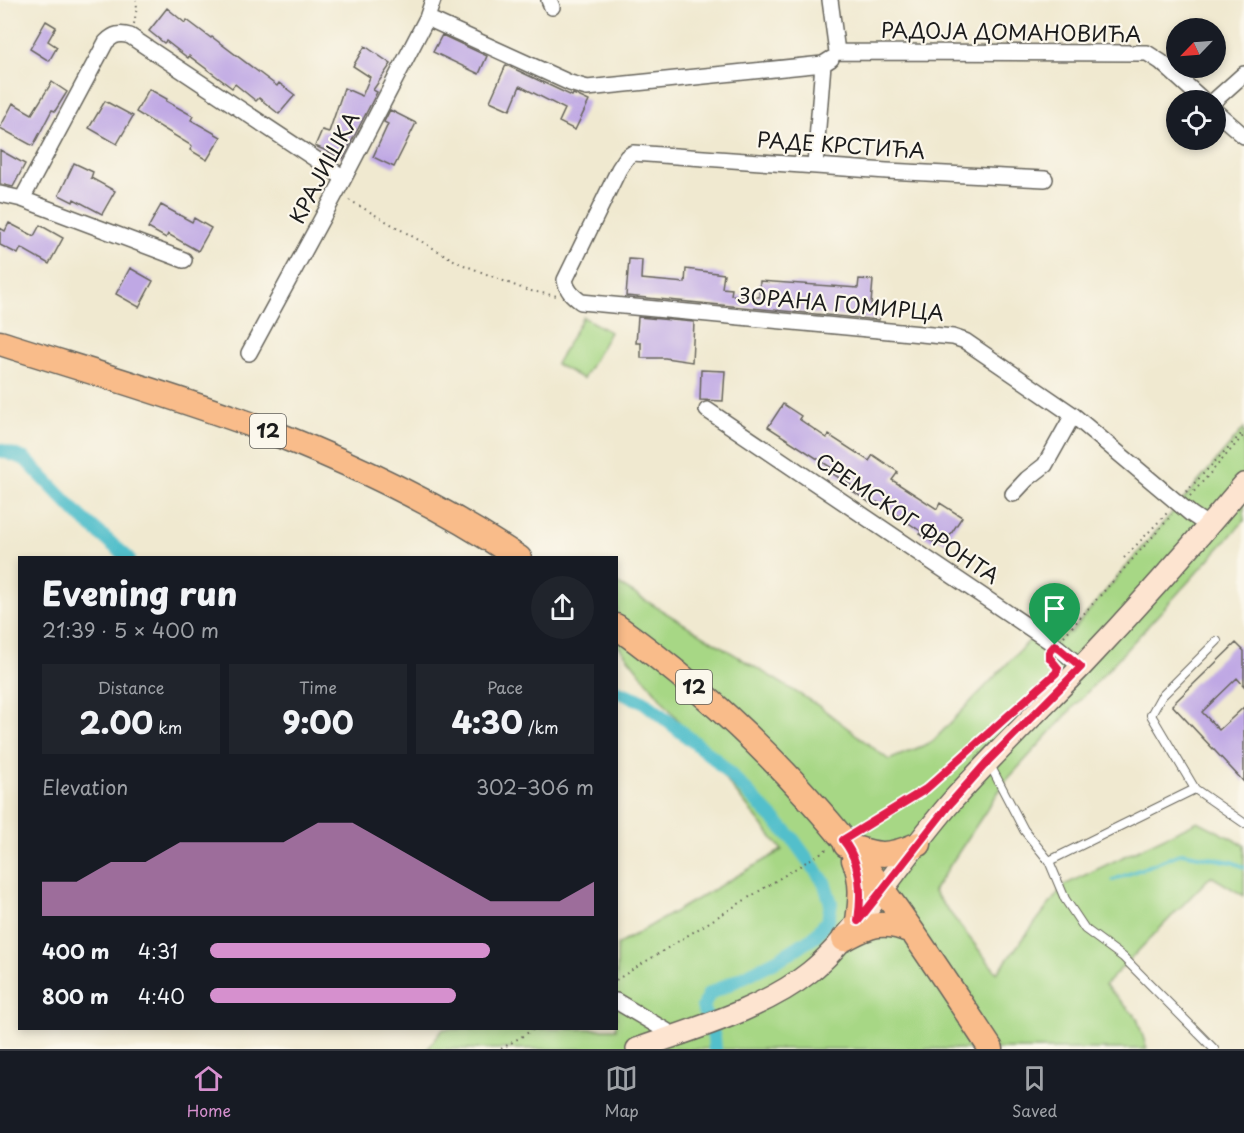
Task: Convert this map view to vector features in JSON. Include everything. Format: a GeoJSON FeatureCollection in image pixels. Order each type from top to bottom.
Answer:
{"type":"FeatureCollection","features":[{"type":"Feature","properties":{"kind":"main road","name":"12"},"geometry":{"type":"LineString","coordinates":[[0,343],[257,426],[354,467],[421,501],[516,556]]}},
{"type":"Feature","properties":{"kind":"main road","name":"12"},"geometry":{"type":"LineString","coordinates":[[618,627],[662,659],[727,715],[796,784],[882,891],[991,1049]]}},
{"type":"Feature","properties":{"kind":"main road"},"geometry":{"type":"LineString","coordinates":[[844,842],[875,854],[890,855],[919,843]]}},
{"type":"Feature","properties":{"kind":"main road"},"geometry":{"type":"LineString","coordinates":[[844,842],[856,865],[860,883],[861,900],[851,930],[880,924],[894,924],[911,931]]}},
{"type":"Feature","properties":{"kind":"street","name":"КРАЈИШКА"},"geometry":{"type":"LineString","coordinates":[[249,352],[344,178],[427,18],[433,0]]}},
{"type":"Feature","properties":{"kind":"street"},"geometry":{"type":"LineString","coordinates":[[427,18],[570,83],[587,88],[823,64],[837,52],[830,0]]}},
{"type":"Feature","properties":{"kind":"street"},"geometry":{"type":"LineString","coordinates":[[22,199],[106,42],[111,37],[126,35],[344,178]]}},
{"type":"Feature","properties":{"kind":"street","name":"РАДОЈА ДОМАНОВИЋА"},"geometry":{"type":"LineString","coordinates":[[837,52],[1147,53],[1161,62],[1192,90]]}},
{"type":"Feature","properties":{"kind":"street"},"geometry":{"type":"LineString","coordinates":[[815,165],[823,64]]}},
{"type":"Feature","properties":{"kind":"street"},"geometry":{"type":"LineString","coordinates":[[1226,90],[1244,74]]}},
{"type":"Feature","properties":{"kind":"street"},"geometry":{"type":"LineString","coordinates":[[1226,120],[1244,136]]}},
{"type":"Feature","properties":{"kind":"street","name":"РАДЕ КРСТИЋА"},"geometry":{"type":"LineString","coordinates":[[581,302],[571,295],[567,288],[565,280],[568,270],[619,169],[627,157],[633,153],[887,171],[1045,179]]}},
{"type":"Feature","properties":{"kind":"street"},"geometry":{"type":"LineString","coordinates":[[0,194],[22,199],[184,260]]}},
{"type":"Feature","properties":{"kind":"street","name":"ЗОРАНА ГОМИРЦА"},"geometry":{"type":"LineString","coordinates":[[581,302],[953,337],[965,341],[1073,415],[1181,506],[1209,526]]}},
{"type":"Feature","properties":{"kind":"street","name":"СРЕМСКОГ ФРОНТА"},"geometry":{"type":"LineString","coordinates":[[707,410],[1055,645],[1081,667]]}},
{"type":"Feature","properties":{"kind":"street"},"geometry":{"type":"LineString","coordinates":[[1013,494],[1044,465],[1073,415]]}},
{"type":"Feature","properties":{"kind":"street"},"geometry":{"type":"LineString","coordinates":[[637,1049],[704,1026],[780,993],[825,959],[988,761],[1081,667],[1185,555],[1244,484]]}},
{"type":"Feature","properties":{"kind":"street"},"geometry":{"type":"LineString","coordinates":[[618,1002],[675,1036]]}},
{"type":"Feature","properties":{"kind":"lane"},"geometry":{"type":"LineString","coordinates":[[1217,641],[1161,697],[1151,716],[1195,789],[1244,823]]}},
{"type":"Feature","properties":{"kind":"lane"},"geometry":{"type":"LineString","coordinates":[[988,761],[1024,830],[1049,861],[1065,899],[1085,929],[1123,957],[1214,1049]]}},
{"type":"Feature","properties":{"kind":"lane"},"geometry":{"type":"LineString","coordinates":[[1049,861],[1195,789]]}},
{"type":"Feature","properties":{"kind":"path"},"geometry":{"type":"LineString","coordinates":[[126,35],[135,19],[136,0]]}},
{"type":"Feature","properties":{"kind":"path"},"geometry":{"type":"LineString","coordinates":[[336,192],[480,273],[526,290],[581,302]]}},
{"type":"Feature","properties":{"kind":"path"},"geometry":{"type":"LineString","coordinates":[[1055,645],[1244,435]]}},
{"type":"Feature","properties":{"kind":"path"},"geometry":{"type":"LineString","coordinates":[[618,979],[821,853],[844,842],[926,789],[1014,710]]}},
{"type":"Feature","properties":{"kind":"path"},"geometry":{"type":"LineString","coordinates":[[501,1049],[532,1030]]}},
{"type":"Feature","properties":{"kind":"green space"},"geometry":{"type":"Polygon","coordinates":[[[583,317],[610,332],[583,379],[556,364],[583,317]]]}},
{"type":"Feature","properties":{"kind":"green space"},"geometry":{"type":"Polygon","coordinates":[[[1244,428],[1244,521],[1005,782],[933,891],[997,973],[1064,885],[1198,821],[1244,845],[1244,896],[1211,876],[1105,985],[1137,1018],[1147,1049],[427,1049],[442,1030],[618,1030],[618,944],[782,850],[618,645],[618,584],[819,706],[889,760],[932,742],[1050,619],[1070,633],[1244,428]]]}},
{"type":"Feature","properties":{"kind":"building"},"geometry":{"type":"Polygon","coordinates":[[[167,8],[185,23],[187,20],[212,37],[277,86],[279,83],[295,95],[279,114],[259,98],[256,101],[235,84],[232,88],[189,56],[188,58],[166,41],[164,43],[149,31],[167,8]]]}},
{"type":"Feature","properties":{"kind":"building"},"geometry":{"type":"Polygon","coordinates":[[[46,21],[56,27],[48,41],[57,47],[49,61],[30,49],[46,21]]]}},
{"type":"Feature","properties":{"kind":"building"},"geometry":{"type":"Polygon","coordinates":[[[442,35],[487,56],[479,74],[433,52],[442,35]]]}},
{"type":"Feature","properties":{"kind":"building"},"geometry":{"type":"Polygon","coordinates":[[[365,46],[391,64],[373,90],[377,92],[343,158],[315,146],[322,130],[329,132],[344,88],[362,96],[370,77],[353,66],[365,46]]]}},
{"type":"Feature","properties":{"kind":"building"},"geometry":{"type":"Polygon","coordinates":[[[506,65],[572,96],[573,94],[589,101],[575,130],[559,122],[565,109],[520,86],[510,110],[490,101],[506,65]]]}},
{"type":"Feature","properties":{"kind":"building"},"geometry":{"type":"Polygon","coordinates":[[[52,82],[67,92],[55,111],[52,110],[33,146],[0,128],[13,103],[32,114],[52,82]]]}},
{"type":"Feature","properties":{"kind":"building"},"geometry":{"type":"Polygon","coordinates":[[[149,89],[193,116],[191,120],[221,137],[207,160],[190,150],[192,146],[136,112],[149,89]]]}},
{"type":"Feature","properties":{"kind":"building"},"geometry":{"type":"Polygon","coordinates":[[[105,101],[133,116],[117,144],[89,128],[105,101]]]}},
{"type":"Feature","properties":{"kind":"building"},"geometry":{"type":"Polygon","coordinates":[[[390,110],[416,123],[394,167],[373,157],[388,124],[384,122],[390,110]]]}},
{"type":"Feature","properties":{"kind":"building"},"geometry":{"type":"Polygon","coordinates":[[[0,150],[25,164],[13,187],[0,184],[0,150]]]}},
{"type":"Feature","properties":{"kind":"building"},"geometry":{"type":"Polygon","coordinates":[[[74,163],[93,172],[91,178],[115,191],[102,214],[74,199],[73,202],[59,195],[74,163]]]}},
{"type":"Feature","properties":{"kind":"building"},"geometry":{"type":"Polygon","coordinates":[[[161,205],[192,222],[194,218],[211,228],[198,251],[168,234],[166,238],[148,228],[161,205]]]}},
{"type":"Feature","properties":{"kind":"building"},"geometry":{"type":"Polygon","coordinates":[[[9,223],[34,236],[40,225],[63,238],[49,264],[21,248],[18,254],[0,245],[0,228],[5,231],[9,223]]]}},
{"type":"Feature","properties":{"kind":"building"},"geometry":{"type":"Polygon","coordinates":[[[629,259],[642,260],[641,279],[685,283],[686,269],[724,274],[722,288],[732,289],[731,295],[759,297],[760,281],[858,288],[859,279],[873,280],[871,304],[880,305],[879,320],[626,296],[629,259]]]}},
{"type":"Feature","properties":{"kind":"building"},"geometry":{"type":"Polygon","coordinates":[[[130,268],[153,281],[139,307],[116,294],[130,268]]]}},
{"type":"Feature","properties":{"kind":"building"},"geometry":{"type":"Polygon","coordinates":[[[638,317],[694,322],[692,362],[665,358],[641,358],[641,343],[636,343],[638,317]]]}},
{"type":"Feature","properties":{"kind":"building"},"geometry":{"type":"Polygon","coordinates":[[[701,370],[725,371],[723,401],[700,400],[701,370]]]}},
{"type":"Feature","properties":{"kind":"building"},"geometry":{"type":"Polygon","coordinates":[[[783,404],[801,416],[799,419],[827,438],[829,435],[869,461],[873,455],[898,472],[892,480],[937,509],[940,503],[962,517],[945,543],[936,537],[933,542],[877,502],[874,506],[850,489],[852,486],[833,474],[835,470],[768,427],[783,404]]]}},
{"type":"Feature","properties":{"kind":"building"},"geometry":{"type":"Polygon","coordinates":[[[1236,643],[1244,651],[1244,686],[1237,678],[1202,712],[1219,730],[1244,707],[1244,782],[1172,705],[1236,643]]]}},
{"type":"Feature","properties":{"kind":"waterway"},"geometry":{"type":"LineString","coordinates":[[0,450],[25,459],[81,517],[126,556]]}},
{"type":"Feature","properties":{"kind":"waterway"},"geometry":{"type":"LineString","coordinates":[[618,692],[643,701],[715,759],[792,838],[824,882],[831,903],[828,920],[814,937],[779,959],[709,994],[703,1007],[714,1037],[715,1049]]}},
{"type":"Feature","properties":{"kind":"waterway"},"geometry":{"type":"LineString","coordinates":[[1113,880],[1182,853],[1232,862],[1244,867]]}},
{"type":"Feature","properties":{"kind":"route"},"geometry":{"type":"LineString","coordinates":[[1055,645],[1081,667],[988,761],[948,806],[858,921],[861,900],[860,883],[856,865],[843,840],[926,789],[1056,673],[1058,668],[1049,657],[1049,652],[1055,645]]}}]}
